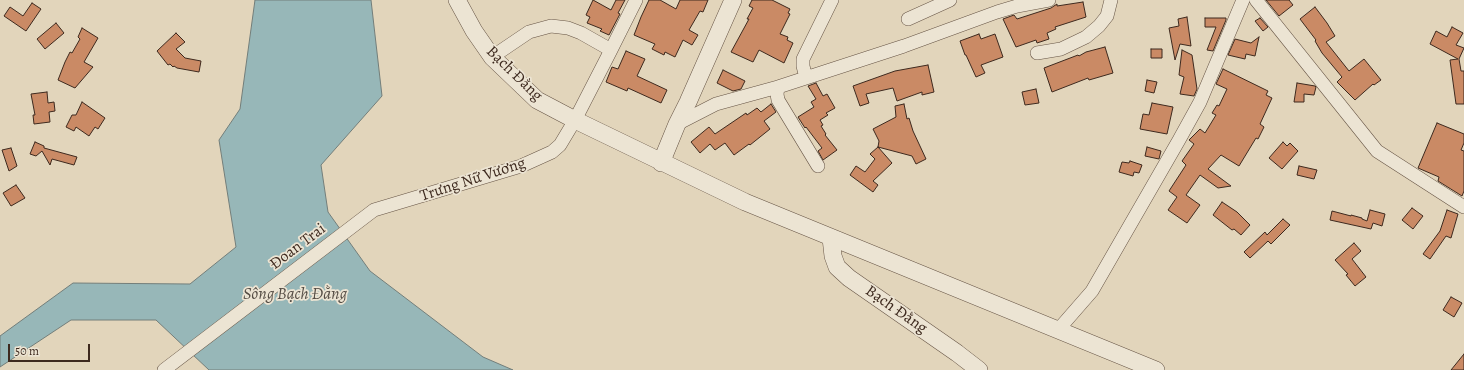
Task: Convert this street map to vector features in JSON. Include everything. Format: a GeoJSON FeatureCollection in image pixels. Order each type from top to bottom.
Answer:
{"type":"FeatureCollection","features":[{"type":"Feature","properties":{"kind":"street","name":"Bạch Đằng"},"geometry":{"type":"LineString","coordinates":[[457,0],[474,31],[492,57],[537,100],[661,163],[745,202],[1156,370]]}},
{"type":"Feature","properties":{"kind":"street","name":"Trưng Nữ Vương"},"geometry":{"type":"LineString","coordinates":[[358,223],[374,210],[521,166],[552,152],[560,144],[575,120],[636,0]]}},
{"type":"Feature","properties":{"kind":"street"},"geometry":{"type":"LineString","coordinates":[[661,163],[733,0]]}},
{"type":"Feature","properties":{"kind":"street"},"geometry":{"type":"LineString","coordinates":[[806,78],[803,59],[832,0]]}},
{"type":"Feature","properties":{"kind":"street"},"geometry":{"type":"LineString","coordinates":[[908,19],[950,0]]}},
{"type":"Feature","properties":{"kind":"street"},"geometry":{"type":"LineString","coordinates":[[677,124],[716,104],[778,87],[904,46],[997,12],[1017,6],[1049,0]]}},
{"type":"Feature","properties":{"kind":"street"},"geometry":{"type":"LineString","coordinates":[[1037,53],[1061,49],[1086,37],[1099,26],[1107,16],[1111,0]]}},
{"type":"Feature","properties":{"kind":"street"},"geometry":{"type":"LineString","coordinates":[[1058,330],[1092,291],[1180,140],[1200,102],[1243,0]]}},
{"type":"Feature","properties":{"kind":"street"},"geometry":{"type":"LineString","coordinates":[[1256,0],[1377,151],[1464,207]]}},
{"type":"Feature","properties":{"kind":"street"},"geometry":{"type":"LineString","coordinates":[[492,57],[529,32],[551,26],[568,28],[611,50]]}},
{"type":"Feature","properties":{"kind":"street"},"geometry":{"type":"LineString","coordinates":[[778,87],[778,100],[818,166]]}},
{"type":"Feature","properties":{"kind":"street","name":"Đoan Trai"},"geometry":{"type":"LineString","coordinates":[[164,370],[358,223]]}},
{"type":"Feature","properties":{"kind":"street","name":"Bạch Đằng"},"geometry":{"type":"LineString","coordinates":[[831,238],[833,256],[837,267],[850,278],[979,370]]}},
{"type":"Feature","properties":{"kind":"water","name":"Sông Bạch Đằng"},"geometry":{"type":"Polygon","coordinates":[[[255,0],[371,0],[382,96],[321,165],[328,212],[370,271],[483,357],[513,370],[209,370],[156,320],[71,320],[0,367],[0,336],[73,283],[190,284],[236,247],[219,140],[240,109],[255,0]]]}},
{"type":"Feature","properties":{"kind":"building"},"geometry":{"type":"Polygon","coordinates":[[[593,0],[611,10],[616,0],[625,0],[618,13],[620,14],[609,35],[600,31],[602,29],[587,23],[590,17],[586,15],[593,0]]]}},
{"type":"Feature","properties":{"kind":"building"},"geometry":{"type":"Polygon","coordinates":[[[649,0],[660,0],[676,9],[680,0],[708,0],[703,12],[700,11],[689,30],[698,35],[692,45],[683,40],[675,57],[665,52],[664,55],[652,49],[655,44],[634,35],[649,0]]]}},
{"type":"Feature","properties":{"kind":"building"},"geometry":{"type":"Polygon","coordinates":[[[752,0],[772,0],[790,9],[788,13],[790,14],[780,34],[788,37],[787,40],[793,43],[784,63],[759,50],[753,62],[731,52],[749,19],[747,19],[753,8],[749,6],[752,0]]]}},
{"type":"Feature","properties":{"kind":"building"},"geometry":{"type":"Polygon","coordinates":[[[1266,0],[1289,0],[1293,5],[1279,16],[1266,0]]]}},
{"type":"Feature","properties":{"kind":"building"},"geometry":{"type":"Polygon","coordinates":[[[1083,2],[1086,17],[1055,27],[1056,29],[1047,33],[1049,39],[1037,43],[1036,40],[1016,47],[1003,19],[1014,15],[1017,19],[1051,8],[1057,4],[1057,6],[1083,2]]]}},
{"type":"Feature","properties":{"kind":"building"},"geometry":{"type":"Polygon","coordinates":[[[32,3],[41,9],[26,31],[4,16],[10,7],[23,16],[32,3]]]}},
{"type":"Feature","properties":{"kind":"building"},"geometry":{"type":"Polygon","coordinates":[[[1315,7],[1335,36],[1326,42],[1349,71],[1364,59],[1381,80],[1374,85],[1373,84],[1355,100],[1337,82],[1342,77],[1322,53],[1315,41],[1316,40],[1300,19],[1315,7]]]}},
{"type":"Feature","properties":{"kind":"building"},"geometry":{"type":"Polygon","coordinates":[[[1187,17],[1191,46],[1180,44],[1175,60],[1169,28],[1179,26],[1178,19],[1187,17]]]}},
{"type":"Feature","properties":{"kind":"building"},"geometry":{"type":"Polygon","coordinates":[[[1205,18],[1226,18],[1213,51],[1207,50],[1216,27],[1205,27],[1205,18]]]}},
{"type":"Feature","properties":{"kind":"building"},"geometry":{"type":"Polygon","coordinates":[[[1260,18],[1268,27],[1263,31],[1255,21],[1260,18]]]}},
{"type":"Feature","properties":{"kind":"building"},"geometry":{"type":"Polygon","coordinates":[[[56,23],[64,33],[45,49],[37,39],[56,23]]]}},
{"type":"Feature","properties":{"kind":"building"},"geometry":{"type":"Polygon","coordinates":[[[1452,27],[1463,33],[1456,45],[1464,48],[1459,59],[1461,71],[1464,71],[1464,104],[1456,104],[1450,60],[1458,59],[1430,44],[1436,31],[1447,37],[1452,27]]]}},
{"type":"Feature","properties":{"kind":"building"},"geometry":{"type":"Polygon","coordinates":[[[82,28],[98,38],[84,62],[93,67],[75,88],[58,80],[70,52],[72,53],[80,39],[78,37],[82,28]]]}},
{"type":"Feature","properties":{"kind":"building"},"geometry":{"type":"Polygon","coordinates":[[[176,33],[185,42],[176,49],[185,58],[201,61],[199,72],[173,67],[170,64],[168,65],[157,51],[176,33]]]}},
{"type":"Feature","properties":{"kind":"building"},"geometry":{"type":"Polygon","coordinates":[[[979,34],[981,39],[995,34],[1003,57],[981,65],[985,73],[976,77],[960,41],[979,34]]]}},
{"type":"Feature","properties":{"kind":"building"},"geometry":{"type":"Polygon","coordinates":[[[1259,37],[1255,56],[1246,54],[1245,59],[1228,55],[1235,39],[1251,43],[1259,37]]]}},
{"type":"Feature","properties":{"kind":"building"},"geometry":{"type":"Polygon","coordinates":[[[1105,47],[1113,73],[1089,80],[1088,78],[1052,92],[1044,68],[1078,55],[1079,56],[1086,52],[1105,47]]]}},
{"type":"Feature","properties":{"kind":"building"},"geometry":{"type":"Polygon","coordinates":[[[1151,49],[1162,49],[1162,58],[1151,58],[1151,49]]]}},
{"type":"Feature","properties":{"kind":"building"},"geometry":{"type":"Polygon","coordinates":[[[1182,50],[1192,55],[1197,89],[1194,96],[1180,94],[1184,77],[1179,75],[1182,50]]]}},
{"type":"Feature","properties":{"kind":"building"},"geometry":{"type":"Polygon","coordinates":[[[626,51],[645,59],[637,76],[667,90],[661,103],[628,88],[627,91],[606,82],[612,67],[618,69],[626,51]]]}},
{"type":"Feature","properties":{"kind":"building"},"geometry":{"type":"Polygon","coordinates":[[[928,65],[934,92],[922,95],[922,92],[897,101],[893,88],[866,94],[869,103],[860,106],[853,86],[895,71],[928,65]]]}},
{"type":"Feature","properties":{"kind":"building"},"geometry":{"type":"Polygon","coordinates":[[[1223,69],[1268,91],[1266,95],[1272,98],[1260,124],[1264,127],[1258,139],[1256,138],[1239,166],[1221,155],[1208,169],[1231,186],[1218,188],[1200,175],[1186,195],[1200,205],[1187,223],[1168,210],[1177,197],[1169,191],[1186,165],[1182,161],[1194,144],[1189,140],[1200,129],[1205,133],[1216,115],[1212,113],[1217,105],[1219,106],[1227,89],[1216,84],[1223,69]]]}},
{"type":"Feature","properties":{"kind":"building"},"geometry":{"type":"Polygon","coordinates":[[[723,70],[745,81],[741,89],[733,91],[717,83],[723,70]]]}},
{"type":"Feature","properties":{"kind":"building"},"geometry":{"type":"Polygon","coordinates":[[[1147,80],[1157,82],[1154,93],[1145,91],[1147,80]]]}},
{"type":"Feature","properties":{"kind":"building"},"geometry":{"type":"Polygon","coordinates":[[[816,83],[823,96],[827,94],[835,108],[826,113],[828,115],[820,120],[823,125],[821,126],[826,134],[825,135],[837,150],[823,160],[818,151],[822,148],[798,117],[814,107],[811,102],[816,99],[808,86],[816,83]]]}},
{"type":"Feature","properties":{"kind":"building"},"geometry":{"type":"Polygon","coordinates":[[[1297,83],[1315,86],[1314,95],[1304,94],[1304,102],[1294,102],[1297,83]]]}},
{"type":"Feature","properties":{"kind":"building"},"geometry":{"type":"Polygon","coordinates":[[[1036,89],[1039,103],[1025,105],[1022,92],[1036,89]]]}},
{"type":"Feature","properties":{"kind":"building"},"geometry":{"type":"Polygon","coordinates":[[[47,92],[48,103],[54,102],[55,111],[49,112],[50,122],[34,124],[33,115],[35,115],[31,94],[47,92]]]}},
{"type":"Feature","properties":{"kind":"building"},"geometry":{"type":"Polygon","coordinates":[[[82,102],[105,118],[98,129],[95,127],[89,136],[76,127],[74,131],[66,127],[72,115],[76,115],[82,102]]]}},
{"type":"Feature","properties":{"kind":"building"},"geometry":{"type":"Polygon","coordinates":[[[1152,103],[1173,107],[1167,134],[1140,129],[1143,114],[1149,115],[1152,103]]]}},
{"type":"Feature","properties":{"kind":"building"},"geometry":{"type":"Polygon","coordinates":[[[771,104],[776,112],[764,121],[770,129],[750,145],[749,144],[734,155],[725,143],[715,150],[710,144],[700,153],[691,142],[709,127],[715,134],[746,113],[747,115],[757,108],[761,112],[771,104]]]}},
{"type":"Feature","properties":{"kind":"building"},"geometry":{"type":"Polygon","coordinates":[[[904,104],[907,119],[909,118],[913,131],[926,159],[916,164],[912,156],[878,147],[879,141],[873,129],[896,117],[895,106],[904,104]]]}},
{"type":"Feature","properties":{"kind":"building"},"geometry":{"type":"Polygon","coordinates":[[[1437,123],[1464,134],[1464,143],[1461,150],[1464,151],[1464,191],[1462,196],[1438,181],[1439,177],[1418,168],[1437,123]]]}},
{"type":"Feature","properties":{"kind":"building"},"geometry":{"type":"Polygon","coordinates":[[[35,142],[44,146],[44,148],[77,157],[74,165],[52,159],[50,165],[42,151],[36,156],[30,154],[35,142]]]}},
{"type":"Feature","properties":{"kind":"building"},"geometry":{"type":"Polygon","coordinates":[[[1283,142],[1287,146],[1290,143],[1298,151],[1282,169],[1269,158],[1283,142]]]}},
{"type":"Feature","properties":{"kind":"building"},"geometry":{"type":"Polygon","coordinates":[[[878,147],[892,163],[873,181],[878,185],[873,192],[850,175],[856,166],[865,172],[875,159],[870,154],[878,147]]]}},
{"type":"Feature","properties":{"kind":"building"},"geometry":{"type":"Polygon","coordinates":[[[1147,147],[1161,151],[1159,159],[1145,156],[1147,147]]]}},
{"type":"Feature","properties":{"kind":"building"},"geometry":{"type":"Polygon","coordinates":[[[11,148],[17,166],[9,171],[2,150],[11,148]]]}},
{"type":"Feature","properties":{"kind":"building"},"geometry":{"type":"Polygon","coordinates":[[[1130,161],[1142,165],[1139,173],[1134,172],[1133,176],[1119,172],[1122,162],[1129,163],[1130,161]]]}},
{"type":"Feature","properties":{"kind":"building"},"geometry":{"type":"Polygon","coordinates":[[[1299,166],[1317,170],[1314,179],[1297,175],[1299,166]]]}},
{"type":"Feature","properties":{"kind":"building"},"geometry":{"type":"Polygon","coordinates":[[[16,185],[25,198],[11,206],[3,193],[16,185]]]}},
{"type":"Feature","properties":{"kind":"building"},"geometry":{"type":"Polygon","coordinates":[[[1222,202],[1237,212],[1250,225],[1241,235],[1213,215],[1222,202]]]}},
{"type":"Feature","properties":{"kind":"building"},"geometry":{"type":"Polygon","coordinates":[[[1412,208],[1423,216],[1413,229],[1402,220],[1412,208]]]}},
{"type":"Feature","properties":{"kind":"building"},"geometry":{"type":"Polygon","coordinates":[[[1370,210],[1385,214],[1382,226],[1373,223],[1371,229],[1330,220],[1332,211],[1362,218],[1367,221],[1370,210]]]}},
{"type":"Feature","properties":{"kind":"building"},"geometry":{"type":"Polygon","coordinates":[[[1447,210],[1458,214],[1451,238],[1446,236],[1430,259],[1423,254],[1440,231],[1447,210]]]}},
{"type":"Feature","properties":{"kind":"building"},"geometry":{"type":"Polygon","coordinates":[[[1283,219],[1290,225],[1271,244],[1268,241],[1250,258],[1244,252],[1265,232],[1267,235],[1283,219]]]}},
{"type":"Feature","properties":{"kind":"building"},"geometry":{"type":"Polygon","coordinates":[[[1354,243],[1361,251],[1352,259],[1366,277],[1355,286],[1346,275],[1348,274],[1335,260],[1354,243]]]}},
{"type":"Feature","properties":{"kind":"building"},"geometry":{"type":"Polygon","coordinates":[[[1451,297],[1462,303],[1454,317],[1443,310],[1451,297]]]}},
{"type":"Feature","properties":{"kind":"building"},"geometry":{"type":"Polygon","coordinates":[[[1464,354],[1464,370],[1451,370],[1464,354]]]}}]}
